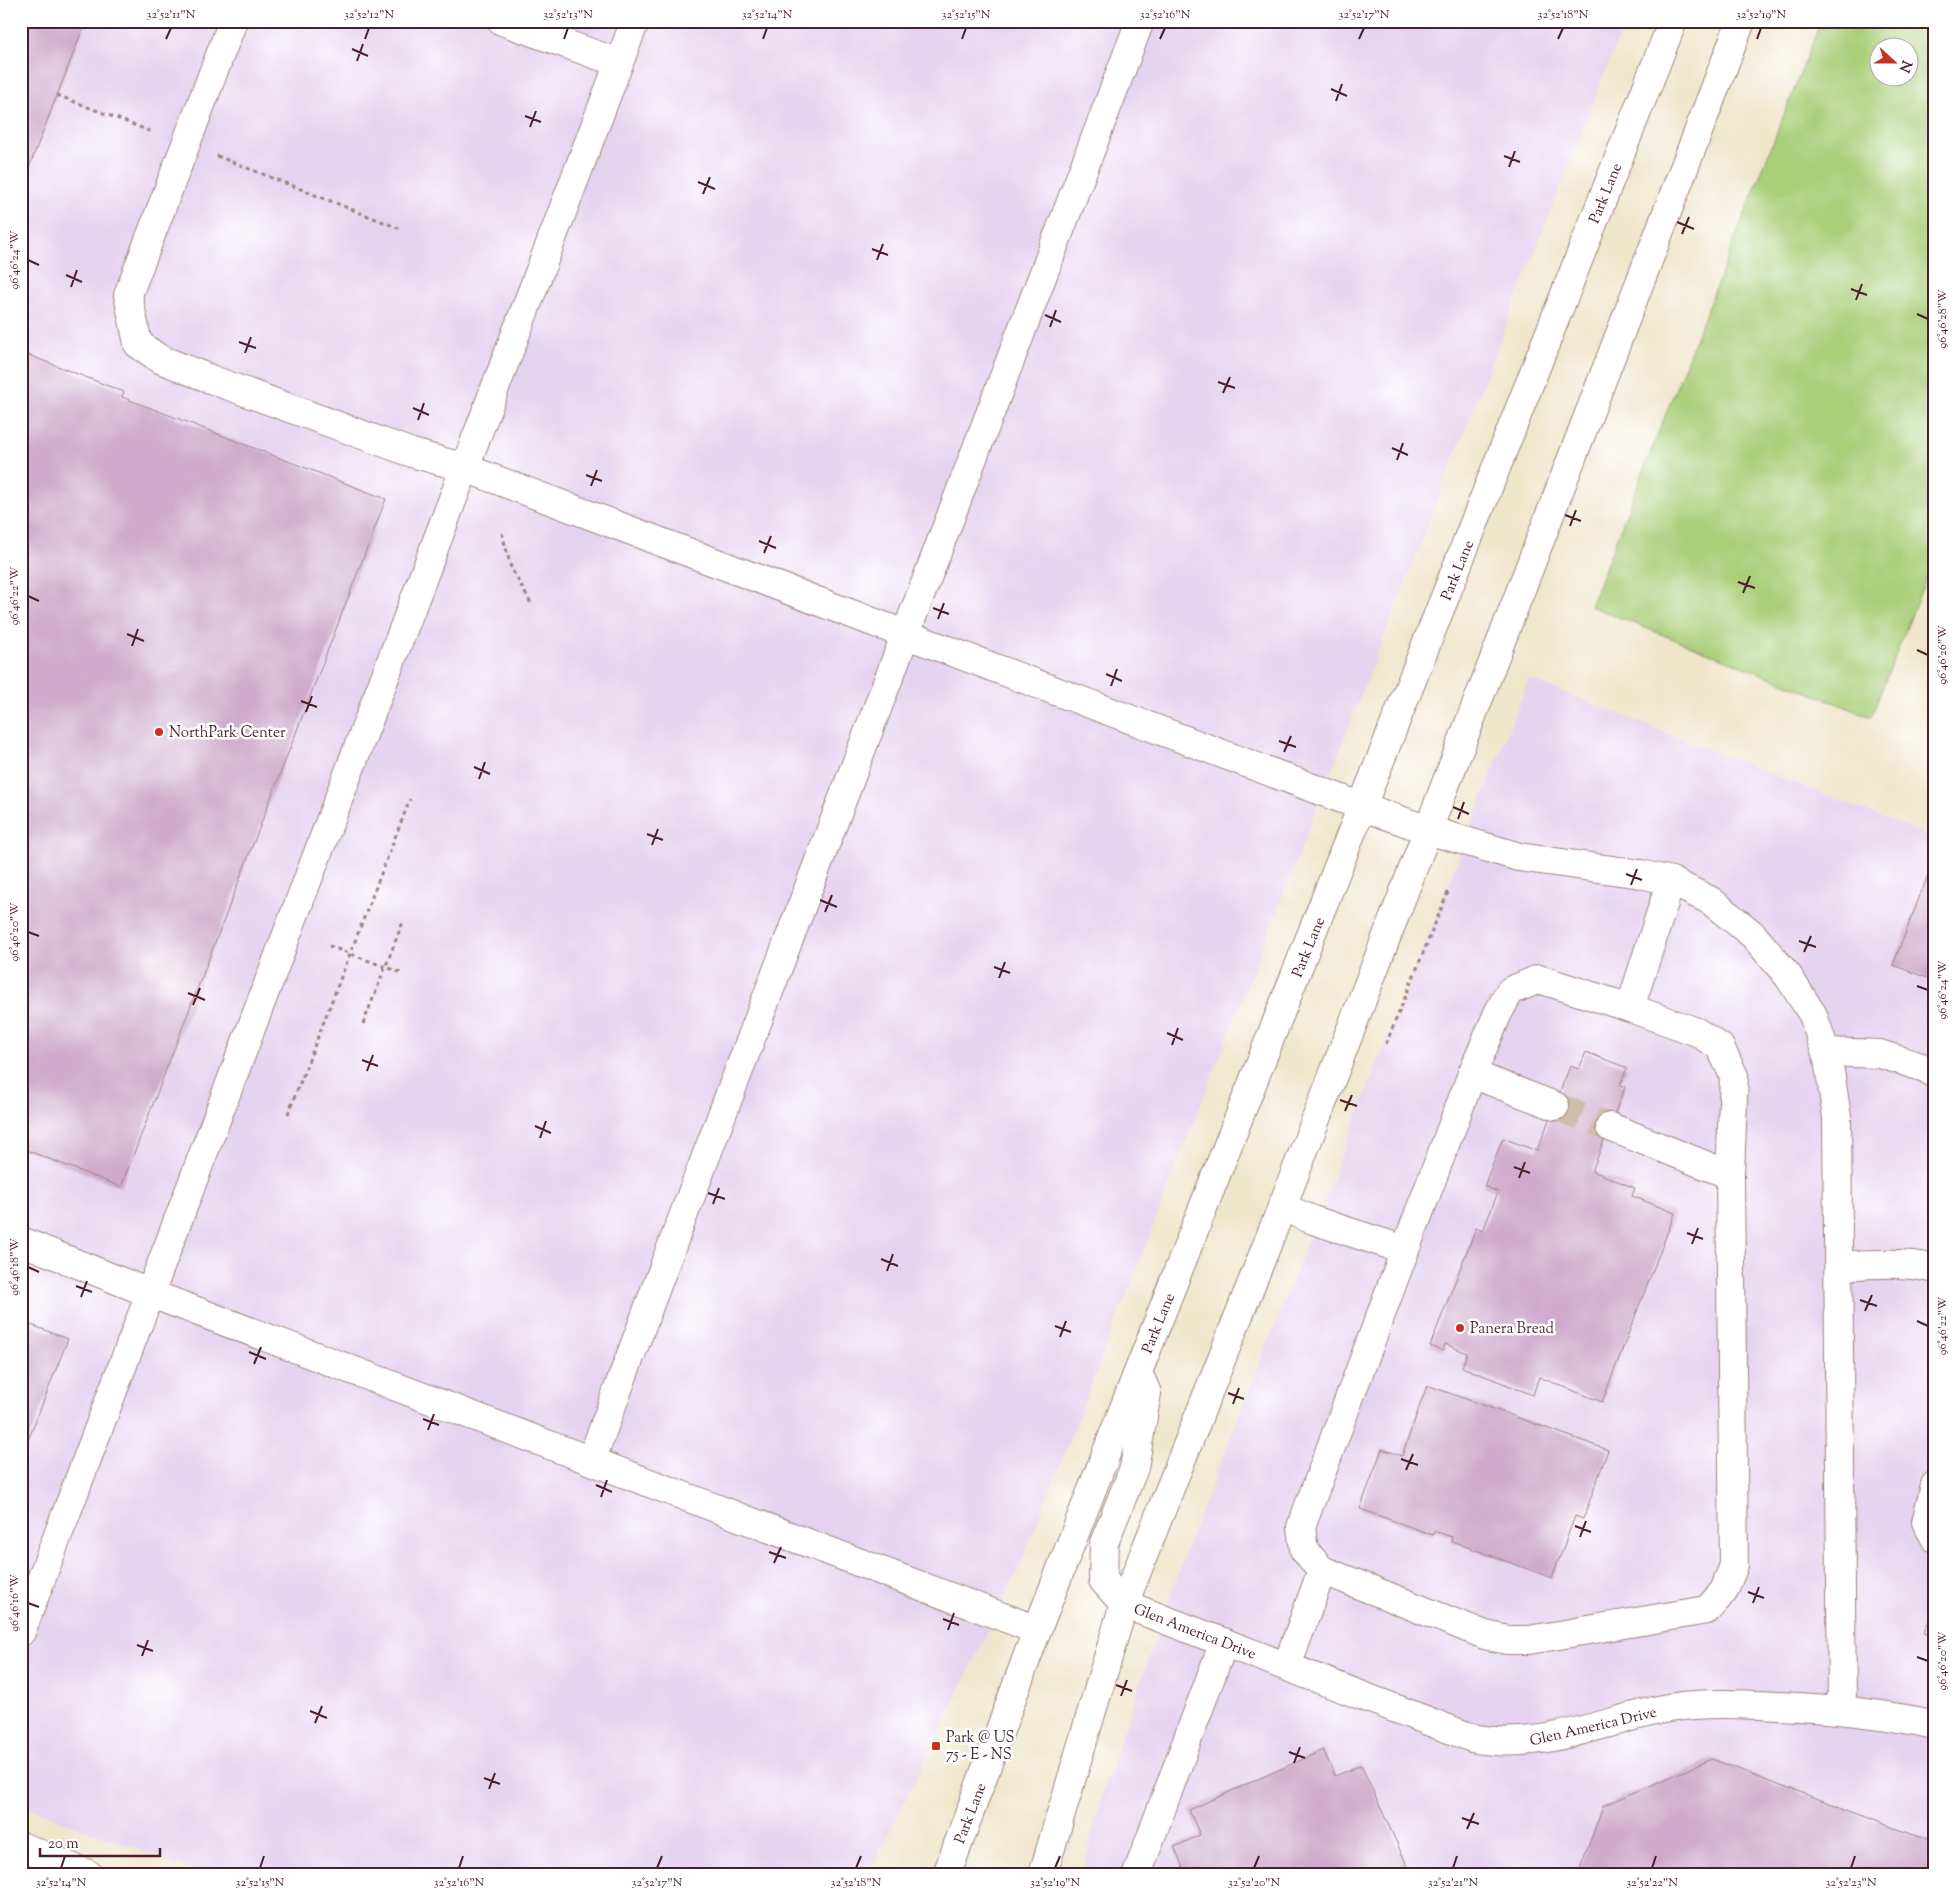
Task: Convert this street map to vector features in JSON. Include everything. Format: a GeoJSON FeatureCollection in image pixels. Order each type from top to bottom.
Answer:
{"type":"FeatureCollection","features":[{"type":"Feature","properties":{"kind":"main road"},"geometry":{"type":"LineString","coordinates":[[233,21],[128,295],[138,344],[160,359],[412,453],[465,468],[1428,830],[1519,857],[1641,874],[1671,881],[1712,901],[1753,935],[1788,976],[1813,1015],[1826,1052],[1838,1117],[1842,1709]]}},
{"type":"Feature","properties":{"kind":"main road"},"geometry":{"type":"LineString","coordinates":[[502,21],[619,63]]}},
{"type":"Feature","properties":{"kind":"main road"},"geometry":{"type":"LineString","coordinates":[[21,1632],[635,21]]}},
{"type":"Feature","properties":{"kind":"main road"},"geometry":{"type":"LineString","coordinates":[[591,1461],[1140,21]]}},
{"type":"Feature","properties":{"kind":"main road","name":"Park Lane"},"geometry":{"type":"LineString","coordinates":[[947,1874],[1037,1630],[1138,1372],[1673,21]]}},
{"type":"Feature","properties":{"kind":"main road"},"geometry":{"type":"LineString","coordinates":[[1043,1874],[1124,1604],[1282,1207],[1741,21]]}},
{"type":"Feature","properties":{"kind":"main road"},"geometry":{"type":"LineString","coordinates":[[1630,1008],[1671,881]]}},
{"type":"Feature","properties":{"kind":"main road"},"geometry":{"type":"LineString","coordinates":[[1539,979],[1697,1032],[1720,1047],[1734,1076],[1730,1175],[1734,1565],[1724,1591],[1707,1610],[1529,1640],[1507,1640],[1486,1635],[1322,1570],[1304,1550],[1302,1527],[1472,1074],[1498,1013],[1510,991],[1539,979]]}},
{"type":"Feature","properties":{"kind":"main road"},"geometry":{"type":"LineString","coordinates":[[1826,1052],[1880,1054],[1928,1069],[1935,1076]]}},
{"type":"Feature","properties":{"kind":"main road"},"geometry":{"type":"LineString","coordinates":[[1472,1074],[1555,1106]]}},
{"type":"Feature","properties":{"kind":"main road"},"geometry":{"type":"LineString","coordinates":[[1610,1127],[1730,1175]]}},
{"type":"Feature","properties":{"kind":"main road"},"geometry":{"type":"LineString","coordinates":[[1282,1207],[1313,1220],[1405,1250]]}},
{"type":"Feature","properties":{"kind":"main road"},"geometry":{"type":"LineString","coordinates":[[21,1241],[149,1293],[1037,1630]]}},
{"type":"Feature","properties":{"kind":"main road"},"geometry":{"type":"LineString","coordinates":[[1838,1266],[1890,1264],[1919,1265],[1935,1269]]}},
{"type":"Feature","properties":{"kind":"main road"},"geometry":{"type":"LineString","coordinates":[[1124,1604],[1103,1580],[1104,1543],[1134,1468],[1147,1393],[1138,1372]]}},
{"type":"Feature","properties":{"kind":"main road"},"geometry":{"type":"LineString","coordinates":[[1935,1485],[1926,1522],[1935,1538]]}},
{"type":"Feature","properties":{"kind":"main road"},"geometry":{"type":"LineString","coordinates":[[1287,1666],[1322,1570]]}},
{"type":"Feature","properties":{"kind":"main road","name":"Glen America Drive"},"geometry":{"type":"LineString","coordinates":[[1124,1604],[1472,1738],[1493,1743],[1536,1741],[1694,1704],[1724,1703],[1842,1709],[1902,1717],[1935,1725]]}},
{"type":"Feature","properties":{"kind":"main road"},"geometry":{"type":"LineString","coordinates":[[1137,1874],[1224,1642]]}},
{"type":"Feature","properties":{"kind":"main road"},"geometry":{"type":"LineString","coordinates":[[21,1846],[88,1874]]}},
{"type":"Feature","properties":{"kind":"path"},"geometry":{"type":"LineString","coordinates":[[57,95],[154,132]]}},
{"type":"Feature","properties":{"kind":"path"},"geometry":{"type":"LineString","coordinates":[[212,154],[401,229]]}},
{"type":"Feature","properties":{"kind":"path"},"geometry":{"type":"LineString","coordinates":[[502,533],[511,568],[532,605]]}},
{"type":"Feature","properties":{"kind":"path"},"geometry":{"type":"LineString","coordinates":[[288,1114],[410,799]]}},
{"type":"Feature","properties":{"kind":"path"},"geometry":{"type":"LineString","coordinates":[[363,1024],[403,922]]}},
{"type":"Feature","properties":{"kind":"path"},"geometry":{"type":"LineString","coordinates":[[329,946],[402,973]]}},
{"type":"Feature","properties":{"kind":"shaded area"},"geometry":{"type":"Polygon","coordinates":[[[21,21],[1625,21],[1019,1569],[869,1874],[202,1874],[21,1805],[21,21]]]}},
{"type":"Feature","properties":{"kind":"shaded area"},"geometry":{"type":"Polygon","coordinates":[[[1529,679],[1935,838],[1935,1874],[1082,1874],[1103,1791],[1186,1550],[1529,679]]]}},
{"type":"Feature","properties":{"kind":"green space"},"geometry":{"type":"Polygon","coordinates":[[[1821,21],[1918,21],[1935,28],[1935,556],[1871,717],[1590,606],[1821,21]]]}},
{"type":"Feature","properties":{"kind":"building"},"geometry":{"type":"Polygon","coordinates":[[[21,21],[86,21],[21,188],[21,21]]]}},
{"type":"Feature","properties":{"kind":"building"},"geometry":{"type":"Polygon","coordinates":[[[21,214],[29,216],[21,235],[21,214]]]}},
{"type":"Feature","properties":{"kind":"building","name":"NorthPark Center"},"geometry":{"type":"Polygon","coordinates":[[[21,352],[124,392],[122,397],[386,499],[121,1187],[21,1148],[21,352]]]}},
{"type":"Feature","properties":{"kind":"building"},"geometry":{"type":"Polygon","coordinates":[[[1935,857],[1935,981],[1893,965],[1935,857]]]}},
{"type":"Feature","properties":{"kind":"building"},"geometry":{"type":"Polygon","coordinates":[[[1586,1052],[1627,1068],[1620,1085],[1625,1087],[1592,1171],[1635,1188],[1632,1196],[1675,1213],[1602,1402],[1539,1377],[1533,1395],[1462,1367],[1467,1353],[1445,1344],[1443,1351],[1430,1346],[1476,1228],[1483,1231],[1498,1192],[1484,1186],[1503,1138],[1537,1151],[1570,1066],[1579,1069],[1586,1052]]]}},
{"type":"Feature","properties":{"kind":"building"},"geometry":{"type":"Polygon","coordinates":[[[21,1321],[68,1339],[21,1458],[21,1321]]]}},
{"type":"Feature","properties":{"kind":"building"},"geometry":{"type":"Polygon","coordinates":[[[1427,1385],[1608,1450],[1583,1519],[1575,1516],[1552,1578],[1451,1541],[1452,1537],[1434,1531],[1433,1535],[1360,1509],[1382,1449],[1402,1456],[1427,1385]]]}},
{"type":"Feature","properties":{"kind":"building"},"geometry":{"type":"Polygon","coordinates":[[[1935,1605],[1935,1637],[1924,1633],[1935,1605]]]}},
{"type":"Feature","properties":{"kind":"building"},"geometry":{"type":"Polygon","coordinates":[[[1323,1750],[1335,1776],[1361,1765],[1411,1874],[1186,1874],[1174,1847],[1200,1835],[1189,1810],[1323,1750]]]}},
{"type":"Feature","properties":{"kind":"building"},"geometry":{"type":"Polygon","coordinates":[[[1712,1759],[1935,1843],[1935,1874],[1578,1874],[1603,1806],[1712,1759]]]}},
{"type":"Feature","properties":{"kind":"tunnel"},"geometry":{"type":"LineString","coordinates":[[1555,1106],[1610,1127]]}},
{"type":"Feature","properties":{"kind":"place","name":"NorthPark Center"},"geometry":{"type":"Point","coordinates":[159,732]}},
{"type":"Feature","properties":{"kind":"place","name":"Panera Bread"},"geometry":{"type":"Point","coordinates":[1460,1328]}},
{"type":"Feature","properties":{"kind":"place","name":"Park @ US 75 - E - NS"},"geometry":{"type":"Point","coordinates":[936,1746]}}]}
